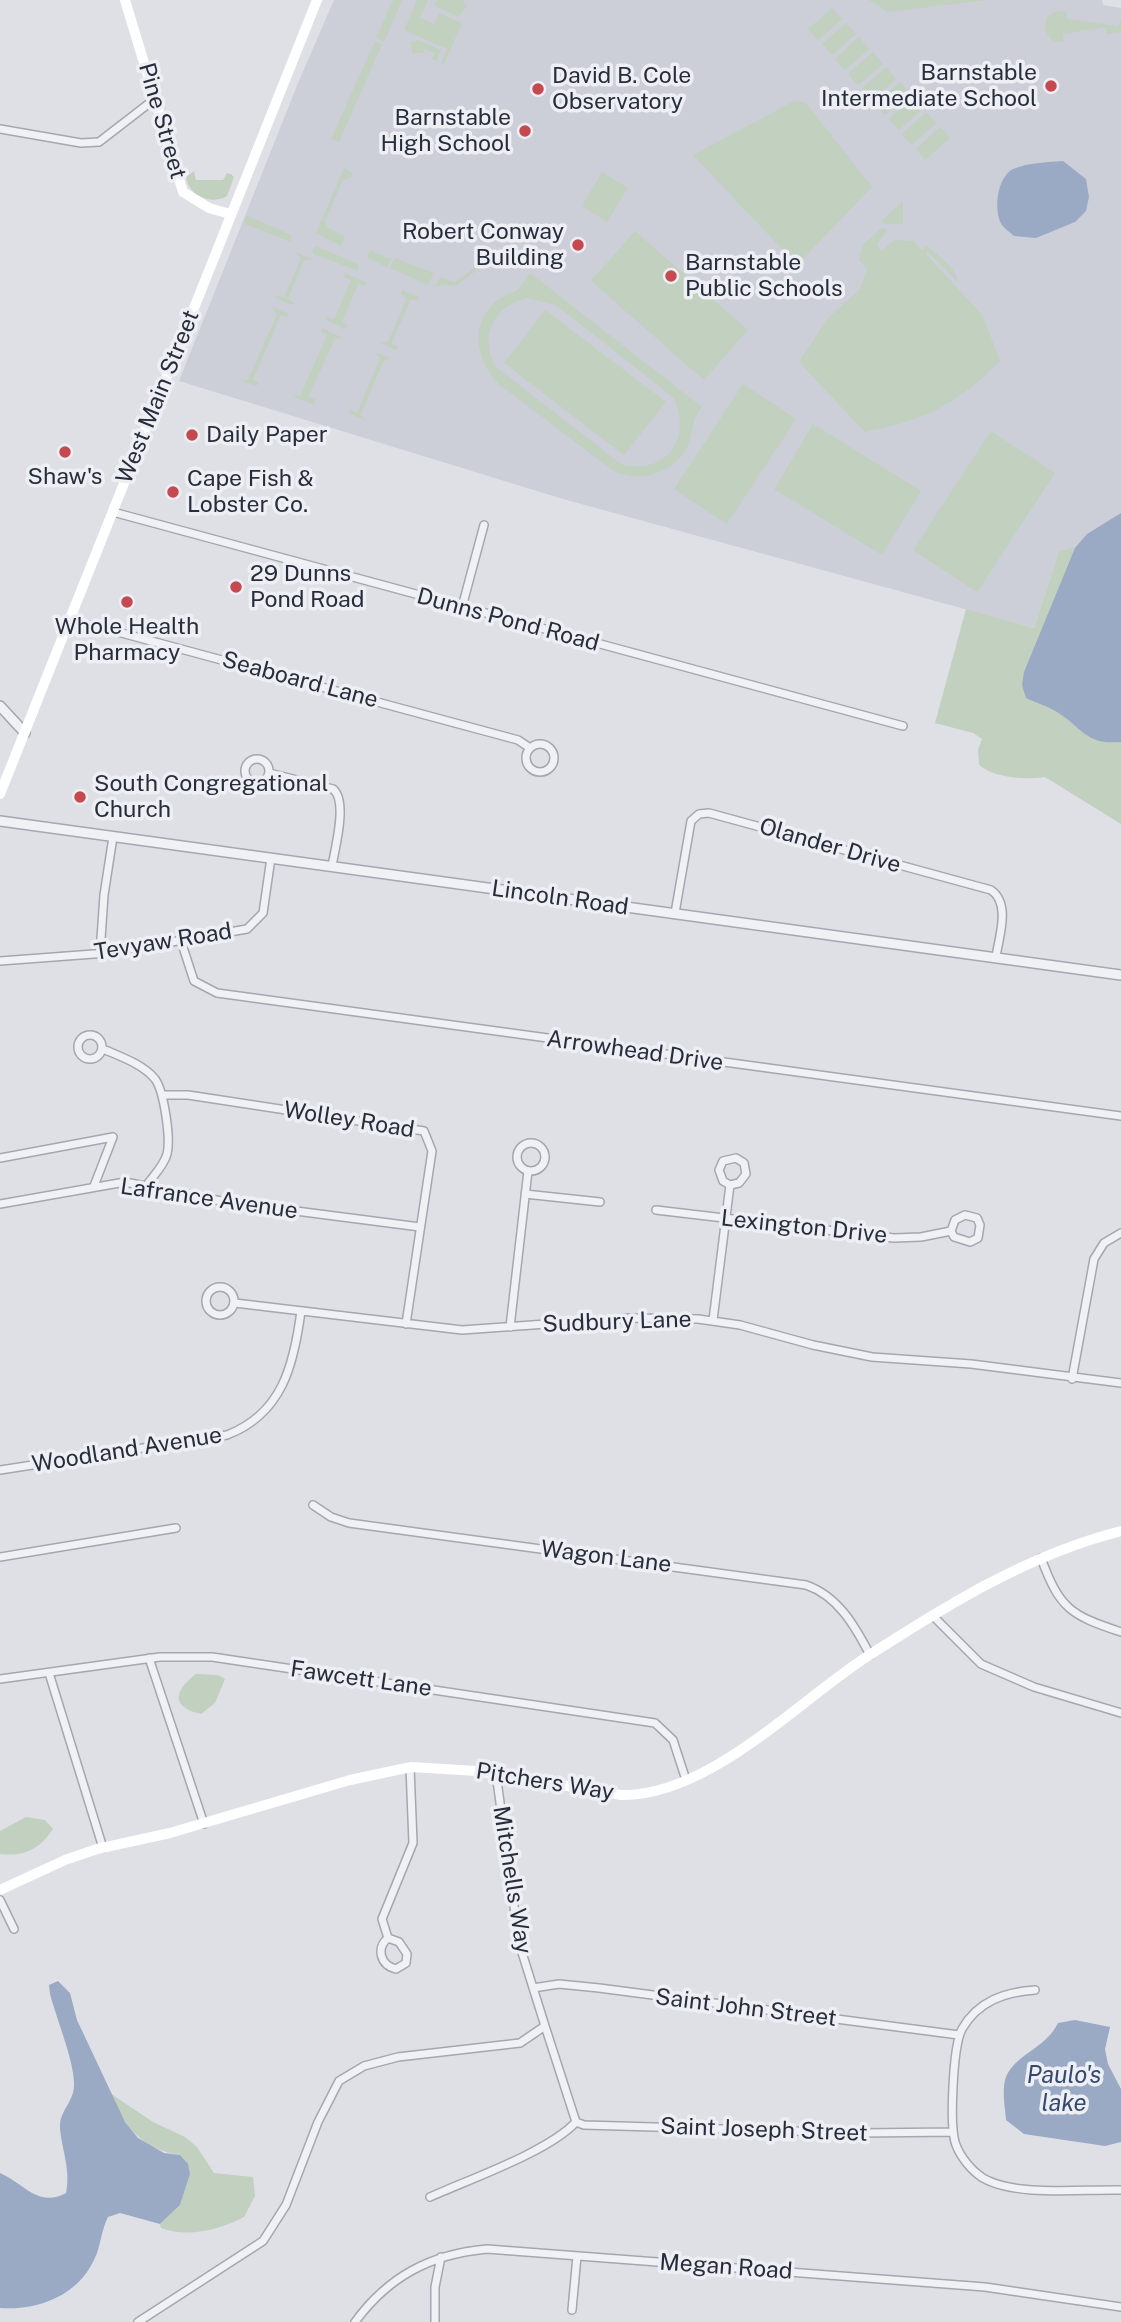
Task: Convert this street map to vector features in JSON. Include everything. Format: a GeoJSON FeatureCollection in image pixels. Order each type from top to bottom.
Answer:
{"type":"FeatureCollection","features":[{"type":"Feature","properties":{"kind":"main road","name":"Pine Street"},"geometry":{"type":"LineString","coordinates":[[125,0],[183,192],[209,208],[230,214]]}},
{"type":"Feature","properties":{"kind":"main road","name":"West Main Street"},"geometry":{"type":"LineString","coordinates":[[0,794],[317,0]]}},
{"type":"Feature","properties":{"kind":"main road","name":"Pitchers Way"},"geometry":{"type":"LineString","coordinates":[[0,1890],[65,1860],[103,1848],[204,1824],[350,1780],[410,1767],[496,1773],[621,1796],[648,1793],[686,1780],[740,1748],[870,1655],[990,1583],[1041,1558],[1121,1531]]}},
{"type":"Feature","properties":{"kind":"street"},"geometry":{"type":"LineString","coordinates":[[0,130],[81,143],[99,142],[156,98]]}},
{"type":"Feature","properties":{"kind":"street","name":"Dunns Pond Road"},"geometry":{"type":"LineString","coordinates":[[113,512],[903,726]]}},
{"type":"Feature","properties":{"kind":"street"},"geometry":{"type":"LineString","coordinates":[[462,607],[484,525]]}},
{"type":"Feature","properties":{"kind":"street","name":"Seaboard Lane"},"geometry":{"type":"LineString","coordinates":[[67,624],[92,625],[195,652],[518,740],[530,748]]}},
{"type":"Feature","properties":{"kind":"street"},"geometry":{"type":"LineString","coordinates":[[0,706],[25,733]]}},
{"type":"Feature","properties":{"kind":"street"},"geometry":{"type":"LineString","coordinates":[[269,772],[333,789],[338,793],[341,805],[332,866]]}},
{"type":"Feature","properties":{"kind":"street","name":"Olander Drive"},"geometry":{"type":"LineString","coordinates":[[675,913],[691,821],[699,814],[709,813],[991,890],[998,895],[1002,906],[996,957]]}},
{"type":"Feature","properties":{"kind":"street","name":"Lincoln Road"},"geometry":{"type":"LineString","coordinates":[[0,821],[1121,975]]}},
{"type":"Feature","properties":{"kind":"street"},"geometry":{"type":"LineString","coordinates":[[100,953],[104,895],[113,837]]}},
{"type":"Feature","properties":{"kind":"street","name":"Tevyaw Road"},"geometry":{"type":"LineString","coordinates":[[0,961],[100,953],[247,929],[256,923],[267,899],[271,858]]}},
{"type":"Feature","properties":{"kind":"street","name":"Arrowhead Drive"},"geometry":{"type":"LineString","coordinates":[[181,941],[194,981],[217,993],[1121,1116]]}},
{"type":"Feature","properties":{"kind":"street"},"geometry":{"type":"LineString","coordinates":[[103,1049],[147,1072],[157,1082],[162,1095],[168,1148],[163,1163],[146,1185]]}},
{"type":"Feature","properties":{"kind":"street","name":"Wolley Road"},"geometry":{"type":"LineString","coordinates":[[162,1095],[188,1095],[424,1131],[432,1152],[406,1324]]}},
{"type":"Feature","properties":{"kind":"street"},"geometry":{"type":"LineString","coordinates":[[0,1158],[113,1138],[94,1186]]}},
{"type":"Feature","properties":{"kind":"street"},"geometry":{"type":"LineString","coordinates":[[510,1327],[528,1171]]}},
{"type":"Feature","properties":{"kind":"street","name":"Lafrance Avenue"},"geometry":{"type":"LineString","coordinates":[[0,1204],[125,1182],[237,1204],[420,1227]]}},
{"type":"Feature","properties":{"kind":"street"},"geometry":{"type":"LineString","coordinates":[[713,1320],[730,1185]]}},
{"type":"Feature","properties":{"kind":"street"},"geometry":{"type":"LineString","coordinates":[[526,1194],[600,1202]]}},
{"type":"Feature","properties":{"kind":"street","name":"Lexington Drive"},"geometry":{"type":"LineString","coordinates":[[656,1210],[894,1237],[921,1237],[951,1231]]}},
{"type":"Feature","properties":{"kind":"street","name":"Lexington Drive"},"geometry":{"type":"LineString","coordinates":[[961,1216],[973,1216],[979,1222],[979,1234],[972,1242],[958,1239],[951,1231],[952,1224],[961,1216]]}},
{"type":"Feature","properties":{"kind":"street"},"geometry":{"type":"LineString","coordinates":[[1072,1379],[1094,1259],[1104,1243],[1121,1233]]}},
{"type":"Feature","properties":{"kind":"street","name":"Sudbury Lane"},"geometry":{"type":"LineString","coordinates":[[225,1287],[234,1294],[235,1303],[227,1313],[215,1315],[207,1307],[207,1295],[215,1288],[225,1287]]}},
{"type":"Feature","properties":{"kind":"street","name":"Sudbury Lane"},"geometry":{"type":"LineString","coordinates":[[235,1303],[462,1329],[630,1318],[713,1320],[872,1357],[971,1364],[1072,1379],[1121,1383]]}},
{"type":"Feature","properties":{"kind":"street","name":"Woodland Avenue"},"geometry":{"type":"LineString","coordinates":[[0,1470],[216,1437],[243,1429],[264,1414],[285,1384],[295,1349],[300,1311]]}},
{"type":"Feature","properties":{"kind":"street","name":"Wagon Lane"},"geometry":{"type":"LineString","coordinates":[[313,1505],[331,1517],[349,1523],[806,1585],[825,1593],[838,1606],[870,1655]]}},
{"type":"Feature","properties":{"kind":"street"},"geometry":{"type":"LineString","coordinates":[[0,1557],[176,1528]]}},
{"type":"Feature","properties":{"kind":"street"},"geometry":{"type":"LineString","coordinates":[[1041,1558],[1056,1593],[1070,1610],[1121,1632]]}},
{"type":"Feature","properties":{"kind":"street"},"geometry":{"type":"LineString","coordinates":[[934,1617],[981,1664],[1034,1687],[1121,1713]]}},
{"type":"Feature","properties":{"kind":"street","name":"Fawcett Lane"},"geometry":{"type":"LineString","coordinates":[[0,1679],[149,1658],[212,1657],[655,1723],[665,1729],[673,1740],[686,1780]]}},
{"type":"Feature","properties":{"kind":"street"},"geometry":{"type":"LineString","coordinates":[[149,1658],[204,1824]]}},
{"type":"Feature","properties":{"kind":"street"},"geometry":{"type":"LineString","coordinates":[[49,1673],[103,1848]]}},
{"type":"Feature","properties":{"kind":"street"},"geometry":{"type":"LineString","coordinates":[[388,1938],[383,1943],[381,1956],[386,1965],[396,1969],[406,1962],[407,1954],[399,1942],[388,1938],[382,1924],[383,1913],[413,1843],[410,1767]]}},
{"type":"Feature","properties":{"kind":"street","name":"Mitchells Way"},"geometry":{"type":"LineString","coordinates":[[496,1773],[519,1943],[576,2122]]}},
{"type":"Feature","properties":{"kind":"street"},"geometry":{"type":"LineString","coordinates":[[0,1900],[14,1929]]}},
{"type":"Feature","properties":{"kind":"street","name":"Saint John Street"},"geometry":{"type":"LineString","coordinates":[[533,1988],[559,1983],[960,2035]]}},
{"type":"Feature","properties":{"kind":"street"},"geometry":{"type":"LineString","coordinates":[[1035,1990],[992,1999],[971,2018],[960,2035],[953,2132],[955,2143],[968,2165],[995,2184],[1021,2188],[1121,2190]]}},
{"type":"Feature","properties":{"kind":"street"},"geometry":{"type":"LineString","coordinates":[[138,2322],[264,2241],[286,2205],[318,2122],[339,2081],[363,2066],[398,2057],[520,2043],[545,2026]]}},
{"type":"Feature","properties":{"kind":"street"},"geometry":{"type":"LineString","coordinates":[[430,2197],[537,2150],[562,2136],[576,2122]]}},
{"type":"Feature","properties":{"kind":"street","name":"Saint Joseph Street"},"geometry":{"type":"LineString","coordinates":[[576,2122],[584,2125],[739,2131],[953,2132]]}},
{"type":"Feature","properties":{"kind":"street","name":"Megan Road"},"geometry":{"type":"LineString","coordinates":[[355,2322],[390,2282],[441,2257],[486,2249],[985,2287],[1121,2307]]}},
{"type":"Feature","properties":{"kind":"street"},"geometry":{"type":"LineString","coordinates":[[572,2310],[577,2256]]}},
{"type":"Feature","properties":{"kind":"street"},"geometry":{"type":"LineString","coordinates":[[435,2322],[435,2287],[441,2257]]}},
{"type":"Feature","properties":{"kind":"shaded area","name":"Barnstable Public Schools"},"geometry":{"type":"Polygon","coordinates":[[[334,0],[1102,0],[1103,5],[1121,8],[1121,534],[1059,551],[1034,628],[563,499],[179,381],[334,0]]]}},
{"type":"Feature","properties":{"kind":"green space"},"geometry":{"type":"Polygon","coordinates":[[[393,0],[402,0],[384,42],[376,38],[393,0]]]}},
{"type":"Feature","properties":{"kind":"green space"},"geometry":{"type":"Polygon","coordinates":[[[417,0],[428,0],[420,18],[434,24],[439,13],[462,23],[444,64],[441,63],[447,49],[404,30],[417,0]]]}},
{"type":"Feature","properties":{"kind":"green space"},"geometry":{"type":"Polygon","coordinates":[[[438,0],[462,0],[467,6],[458,17],[434,5],[438,0]]]}},
{"type":"Feature","properties":{"kind":"green space"},"geometry":{"type":"Polygon","coordinates":[[[869,0],[987,0],[888,12],[869,0]]]}},
{"type":"Feature","properties":{"kind":"green space"},"geometry":{"type":"Polygon","coordinates":[[[832,8],[842,19],[818,41],[808,29],[832,8]]]}},
{"type":"Feature","properties":{"kind":"green space"},"geometry":{"type":"Polygon","coordinates":[[[1057,11],[1067,12],[1067,19],[1118,26],[1121,19],[1121,32],[1107,34],[1105,27],[1063,34],[1063,42],[1055,42],[1047,34],[1046,23],[1048,16],[1057,11]]]}},
{"type":"Feature","properties":{"kind":"green space"},"geometry":{"type":"Polygon","coordinates":[[[846,23],[856,34],[832,55],[822,44],[846,23]]]}},
{"type":"Feature","properties":{"kind":"green space"},"geometry":{"type":"Polygon","coordinates":[[[859,37],[869,49],[845,70],[835,59],[859,37]]]}},
{"type":"Feature","properties":{"kind":"green space"},"geometry":{"type":"Polygon","coordinates":[[[418,40],[441,50],[436,61],[432,59],[434,53],[425,49],[422,53],[412,53],[411,42],[418,40]]]}},
{"type":"Feature","properties":{"kind":"green space"},"geometry":{"type":"Polygon","coordinates":[[[375,41],[382,44],[339,142],[331,139],[375,41]]]}},
{"type":"Feature","properties":{"kind":"green space"},"geometry":{"type":"Polygon","coordinates":[[[873,52],[883,64],[858,85],[848,74],[873,52]]]}},
{"type":"Feature","properties":{"kind":"green space"},"geometry":{"type":"Polygon","coordinates":[[[886,67],[896,79],[872,100],[862,89],[886,67]]]}},
{"type":"Feature","properties":{"kind":"green space"},"geometry":{"type":"Polygon","coordinates":[[[900,82],[910,93],[885,115],[875,104],[900,82]]]}},
{"type":"Feature","properties":{"kind":"green space"},"geometry":{"type":"Polygon","coordinates":[[[913,97],[923,108],[899,130],[889,119],[913,97]]]}},
{"type":"Feature","properties":{"kind":"green space"},"geometry":{"type":"Polygon","coordinates":[[[794,101],[806,103],[872,187],[797,265],[693,155],[794,101]]]}},
{"type":"Feature","properties":{"kind":"green space"},"geometry":{"type":"Polygon","coordinates":[[[926,112],[936,123],[912,145],[902,134],[926,112]]]}},
{"type":"Feature","properties":{"kind":"green space"},"geometry":{"type":"Polygon","coordinates":[[[940,127],[950,138],[925,160],[916,149],[940,127]]]}},
{"type":"Feature","properties":{"kind":"green space"},"geometry":{"type":"Polygon","coordinates":[[[344,168],[353,173],[351,178],[343,180],[325,221],[328,228],[345,236],[341,246],[316,233],[344,168]]]}},
{"type":"Feature","properties":{"kind":"green space"},"geometry":{"type":"Polygon","coordinates":[[[194,171],[196,180],[223,180],[227,173],[231,174],[234,177],[227,196],[214,200],[196,194],[186,177],[194,171]]]}},
{"type":"Feature","properties":{"kind":"green space"},"geometry":{"type":"Polygon","coordinates":[[[602,172],[628,188],[607,222],[582,206],[602,172]]]}},
{"type":"Feature","properties":{"kind":"green space"},"geometry":{"type":"Polygon","coordinates":[[[903,201],[903,224],[885,224],[882,221],[903,201]]]}},
{"type":"Feature","properties":{"kind":"green space"},"geometry":{"type":"Polygon","coordinates":[[[245,217],[291,235],[291,242],[245,224],[245,217]]]}},
{"type":"Feature","properties":{"kind":"green space"},"geometry":{"type":"Polygon","coordinates":[[[881,228],[887,230],[877,245],[882,251],[894,240],[913,241],[922,250],[927,246],[949,265],[958,282],[928,252],[926,254],[983,316],[1000,361],[954,400],[939,408],[906,422],[865,432],[799,362],[827,319],[860,289],[867,269],[859,260],[863,245],[881,228]]]}},
{"type":"Feature","properties":{"kind":"green space"},"geometry":{"type":"Polygon","coordinates":[[[635,231],[748,330],[704,380],[591,281],[635,231]]]}},
{"type":"Feature","properties":{"kind":"green space"},"geometry":{"type":"Polygon","coordinates":[[[316,246],[358,264],[358,271],[314,254],[312,251],[316,246]]]}},
{"type":"Feature","properties":{"kind":"green space"},"geometry":{"type":"Polygon","coordinates":[[[370,250],[389,259],[392,257],[387,267],[367,258],[370,250]]]}},
{"type":"Feature","properties":{"kind":"green space"},"geometry":{"type":"Polygon","coordinates":[[[295,252],[313,260],[304,260],[288,299],[294,303],[292,305],[276,298],[277,295],[284,297],[301,259],[295,252]]]}},
{"type":"Feature","properties":{"kind":"green space"},"geometry":{"type":"Polygon","coordinates":[[[486,255],[493,256],[492,259],[457,285],[435,286],[441,277],[454,283],[484,261],[486,255]]]}},
{"type":"Feature","properties":{"kind":"green space"},"geometry":{"type":"Polygon","coordinates":[[[395,258],[434,273],[428,285],[390,268],[395,258]]]}},
{"type":"Feature","properties":{"kind":"green space"},"geometry":{"type":"Polygon","coordinates":[[[345,273],[367,283],[365,286],[358,284],[342,322],[348,326],[345,329],[325,319],[334,319],[351,280],[344,277],[345,273]]]}},
{"type":"Feature","properties":{"kind":"green space"},"geometry":{"type":"Polygon","coordinates":[[[530,273],[702,407],[695,418],[687,447],[674,464],[646,476],[615,472],[500,385],[492,376],[481,356],[479,345],[485,313],[493,304],[517,290],[530,273]],[[527,298],[515,302],[498,315],[489,334],[491,355],[496,367],[621,464],[637,466],[663,459],[672,450],[680,427],[674,398],[556,305],[527,298]]]}},
{"type":"Feature","properties":{"kind":"green space"},"geometry":{"type":"Polygon","coordinates":[[[402,290],[419,297],[418,301],[411,299],[391,344],[398,347],[396,350],[379,342],[388,342],[407,298],[401,294],[402,290]]]}},
{"type":"Feature","properties":{"kind":"green space"},"geometry":{"type":"Polygon","coordinates":[[[272,307],[289,314],[288,317],[281,315],[253,379],[259,383],[256,386],[240,380],[248,380],[277,314],[272,307]]]}},
{"type":"Feature","properties":{"kind":"green space"},"geometry":{"type":"Polygon","coordinates":[[[545,310],[666,402],[624,455],[504,363],[545,310]]]}},
{"type":"Feature","properties":{"kind":"green space"},"geometry":{"type":"Polygon","coordinates":[[[322,328],[343,338],[335,338],[309,396],[316,400],[313,404],[292,396],[300,396],[327,335],[321,331],[322,328]]]}},
{"type":"Feature","properties":{"kind":"green space"},"geometry":{"type":"Polygon","coordinates":[[[375,352],[392,359],[384,360],[361,414],[365,420],[348,413],[351,410],[357,413],[380,358],[375,352]]]}},
{"type":"Feature","properties":{"kind":"green space"},"geometry":{"type":"Polygon","coordinates":[[[743,384],[796,419],[727,524],[674,489],[743,384]]]}},
{"type":"Feature","properties":{"kind":"green space"},"geometry":{"type":"Polygon","coordinates":[[[813,424],[921,491],[882,555],[774,489],[813,424]]]}},
{"type":"Feature","properties":{"kind":"green space"},"geometry":{"type":"Polygon","coordinates":[[[991,431],[1055,473],[977,592],[913,550],[991,431]]]}},
{"type":"Feature","properties":{"kind":"green space"},"geometry":{"type":"Polygon","coordinates":[[[1121,534],[1121,824],[1045,777],[1010,777],[993,773],[979,765],[978,750],[982,739],[973,733],[935,723],[966,609],[1034,628],[1059,551],[1121,534]]]}},
{"type":"Feature","properties":{"kind":"green space"},"geometry":{"type":"Polygon","coordinates":[[[196,1674],[218,1675],[225,1679],[215,1703],[201,1714],[184,1707],[179,1697],[183,1686],[196,1674]]]}},
{"type":"Feature","properties":{"kind":"green space"},"geometry":{"type":"Polygon","coordinates":[[[26,1817],[45,1820],[53,1829],[43,1842],[31,1850],[17,1854],[0,1854],[0,1831],[26,1817]]]}},
{"type":"Feature","properties":{"kind":"green space"},"geometry":{"type":"Polygon","coordinates":[[[110,2093],[153,2122],[185,2137],[197,2147],[214,2173],[253,2177],[255,2196],[244,2217],[203,2231],[182,2232],[161,2228],[160,2224],[180,2205],[190,2174],[180,2155],[155,2148],[128,2126],[110,2093]]]}},
{"type":"Feature","properties":{"kind":"water"},"geometry":{"type":"Polygon","coordinates":[[[1063,161],[1086,179],[1089,197],[1086,211],[1075,222],[1036,238],[1014,236],[999,219],[997,203],[1003,179],[1019,167],[1063,161]]]}},
{"type":"Feature","properties":{"kind":"water"},"geometry":{"type":"Polygon","coordinates":[[[1121,513],[1121,742],[1109,742],[1092,738],[1057,712],[1026,698],[1022,685],[1024,672],[1075,548],[1087,534],[1121,513]]]}},
{"type":"Feature","properties":{"kind":"water"},"geometry":{"type":"Polygon","coordinates":[[[58,1981],[70,1993],[77,2020],[125,2122],[138,2138],[164,2153],[180,2155],[188,2164],[190,2174],[180,2205],[160,2224],[120,2213],[108,2217],[90,2267],[70,2289],[44,2303],[0,2308],[0,2173],[39,2196],[56,2197],[66,2193],[67,2168],[60,2122],[72,2096],[74,2083],[68,2051],[50,1994],[49,1985],[58,1981]]]}},
{"type":"Feature","properties":{"kind":"water","name":"Paulo's lake"},"geometry":{"type":"Polygon","coordinates":[[[1075,2020],[1110,2027],[1105,2049],[1108,2064],[1121,2089],[1121,2142],[1105,2146],[1024,2134],[1006,2120],[1004,2089],[1009,2071],[1045,2040],[1058,2023],[1075,2020]]]}},
{"type":"Feature","properties":{"kind":"place","name":"Barnstable Intermediate School"},"geometry":{"type":"Point","coordinates":[1051,86]}},
{"type":"Feature","properties":{"kind":"place","name":"David B. Cole Observatory"},"geometry":{"type":"Point","coordinates":[538,89]}},
{"type":"Feature","properties":{"kind":"place","name":"Barnstable High School"},"geometry":{"type":"Point","coordinates":[525,131]}},
{"type":"Feature","properties":{"kind":"place","name":"Robert Conway Building"},"geometry":{"type":"Point","coordinates":[578,245]}},
{"type":"Feature","properties":{"kind":"place","name":"Barnstable Public Schools"},"geometry":{"type":"Point","coordinates":[671,276]}},
{"type":"Feature","properties":{"kind":"place","name":"Daily Paper"},"geometry":{"type":"Point","coordinates":[192,435]}},
{"type":"Feature","properties":{"kind":"place","name":"Shaw's"},"geometry":{"type":"Point","coordinates":[65,452]}},
{"type":"Feature","properties":{"kind":"place","name":"Cape Fish & Lobster Co."},"geometry":{"type":"Point","coordinates":[173,492]}},
{"type":"Feature","properties":{"kind":"place","name":"29 Dunns Pond Road"},"geometry":{"type":"Point","coordinates":[236,587]}},
{"type":"Feature","properties":{"kind":"place","name":"Whole Health Pharmacy"},"geometry":{"type":"Point","coordinates":[127,602]}},
{"type":"Feature","properties":{"kind":"place","name":"South Congregational Church"},"geometry":{"type":"Point","coordinates":[80,797]}}]}
